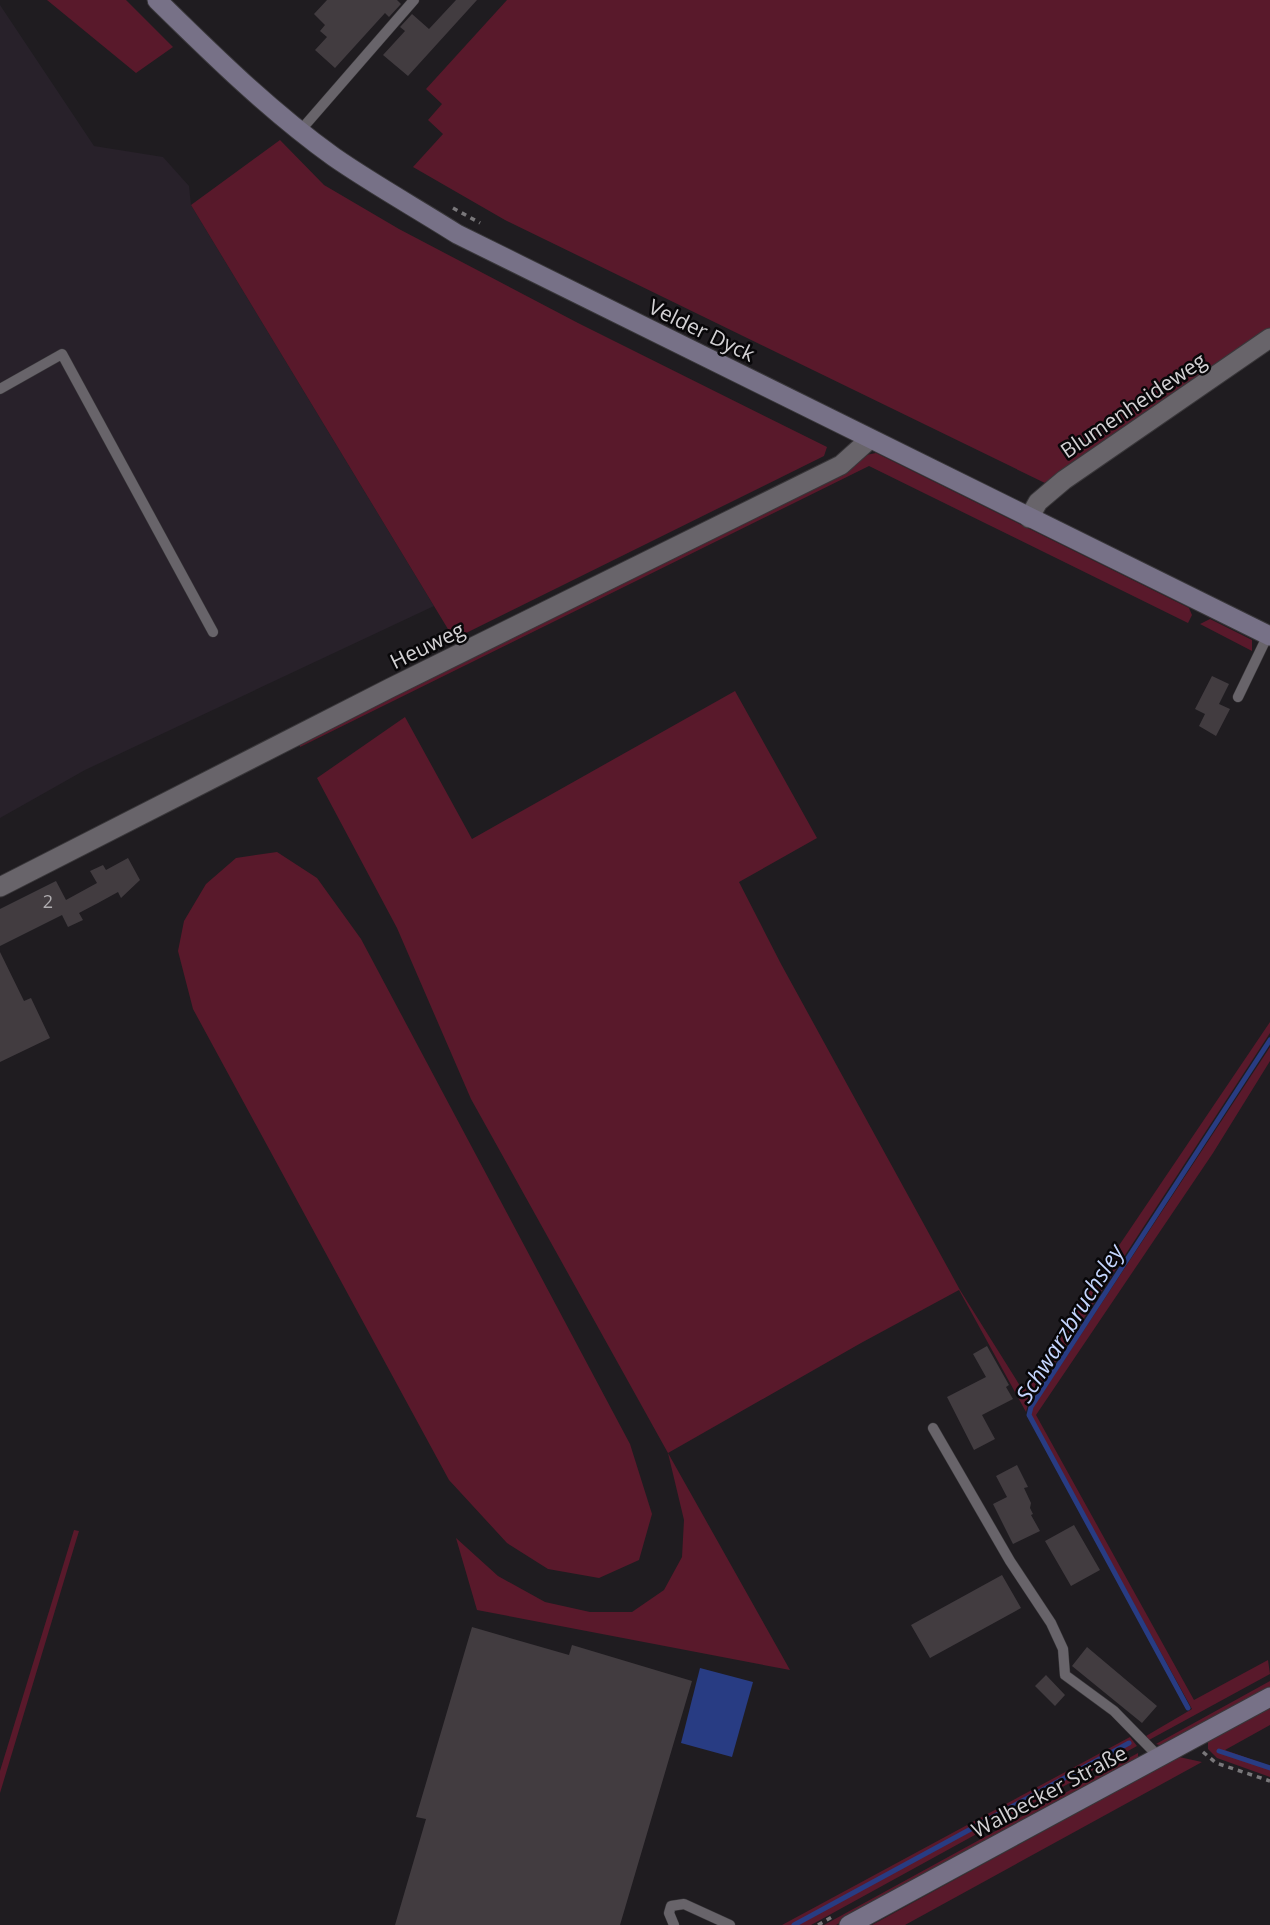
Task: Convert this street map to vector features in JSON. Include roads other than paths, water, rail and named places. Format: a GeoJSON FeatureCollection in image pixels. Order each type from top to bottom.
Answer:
{"type":"FeatureCollection","features":[{"type":"Feature","properties":{"kind":"main road","name":"Velder Dyck"},"geometry":{"type":"LineString","coordinates":[[157,0],[300,131],[335,158],[457,234],[1269,635]]}},
{"type":"Feature","properties":{"kind":"main road","name":"Walbecker Straße"},"geometry":{"type":"LineString","coordinates":[[849,1925],[1270,1697]]}},
{"type":"Feature","properties":{"kind":"street","name":"Blumenheideweg"},"geometry":{"type":"LineString","coordinates":[[1029,517],[1038,502],[1063,480],[1270,338]]}},
{"type":"Feature","properties":{"kind":"street","name":"Heuweg"},"geometry":{"type":"LineString","coordinates":[[0,887],[390,688],[841,465],[870,439]]}},
{"type":"Feature","properties":{"kind":"lane"},"geometry":{"type":"LineString","coordinates":[[300,131],[414,0]]}},
{"type":"Feature","properties":{"kind":"lane"},"geometry":{"type":"LineString","coordinates":[[0,389],[62,354],[213,632]]}},
{"type":"Feature","properties":{"kind":"lane"},"geometry":{"type":"LineString","coordinates":[[1238,696],[1269,635]]}},
{"type":"Feature","properties":{"kind":"lane"},"geometry":{"type":"LineString","coordinates":[[933,1428],[1010,1561],[1051,1623],[1063,1649],[1065,1675],[1114,1711],[1159,1758]]}},
{"type":"Feature","properties":{"kind":"lane"},"geometry":{"type":"LineString","coordinates":[[674,1925],[669,1913],[671,1906],[677,1904],[684,1904],[716,1923],[730,1925]]}},
{"type":"Feature","properties":{"kind":"water"},"geometry":{"type":"Polygon","coordinates":[[[700,1668],[753,1682],[732,1757],[681,1743],[700,1668]]]}},
{"type":"Feature","properties":{"kind":"waterway","name":"Schwarzbruchsley"},"geometry":{"type":"LineString","coordinates":[[1188,1708],[1029,1415],[1031,1407],[1270,1040]]}},
{"type":"Feature","properties":{"kind":"waterway","name":"Schwarzbruchsley"},"geometry":{"type":"LineString","coordinates":[[794,1925],[1129,1743]]}},
{"type":"Feature","properties":{"kind":"waterway"},"geometry":{"type":"LineString","coordinates":[[1219,1751],[1270,1768]]}}]}
